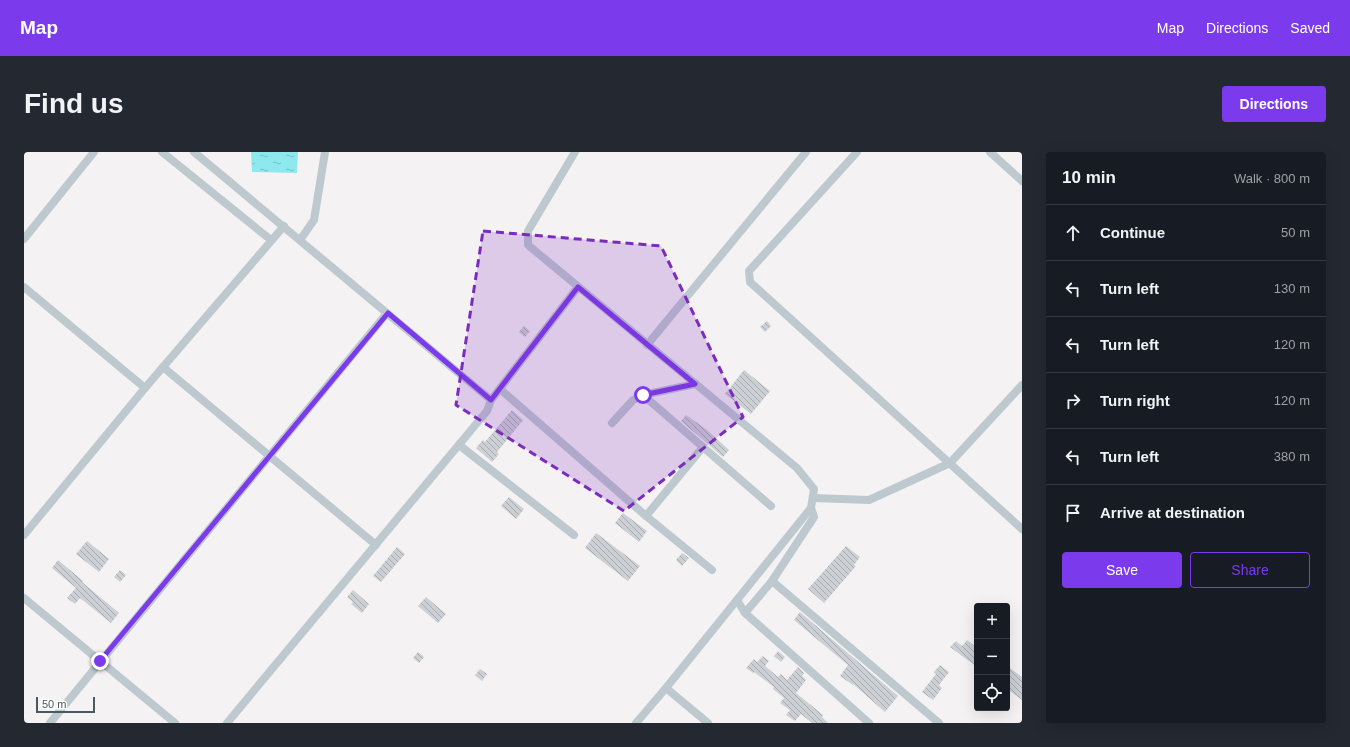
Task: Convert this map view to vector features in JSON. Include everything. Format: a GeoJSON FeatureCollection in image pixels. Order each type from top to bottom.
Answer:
{"type":"FeatureCollection","features":[{"type":"Feature","properties":{"kind":"lane"},"geometry":{"type":"LineString","coordinates":[[24,239],[94,152]]}},
{"type":"Feature","properties":{"kind":"lane"},"geometry":{"type":"LineString","coordinates":[[162,152],[271,240]]}},
{"type":"Feature","properties":{"kind":"lane"},"geometry":{"type":"LineString","coordinates":[[194,152],[491,400]]}},
{"type":"Feature","properties":{"kind":"lane"},"geometry":{"type":"LineString","coordinates":[[300,240],[314,220],[325,152]]}},
{"type":"Feature","properties":{"kind":"lane"},"geometry":{"type":"LineString","coordinates":[[575,152],[528,231],[528,245],[797,468],[814,489],[811,508],[636,723]]}},
{"type":"Feature","properties":{"kind":"lane"},"geometry":{"type":"LineString","coordinates":[[647,345],[806,152]]}},
{"type":"Feature","properties":{"kind":"lane"},"geometry":{"type":"LineString","coordinates":[[857,152],[748,271],[750,282],[1022,529]]}},
{"type":"Feature","properties":{"kind":"lane"},"geometry":{"type":"LineString","coordinates":[[990,152],[1022,181]]}},
{"type":"Feature","properties":{"kind":"lane"},"geometry":{"type":"LineString","coordinates":[[24,534],[145,388],[284,226]]}},
{"type":"Feature","properties":{"kind":"lane"},"geometry":{"type":"LineString","coordinates":[[24,287],[145,388]]}},
{"type":"Feature","properties":{"kind":"lane"},"geometry":{"type":"LineString","coordinates":[[227,723],[487,411],[491,400],[578,287]]}},
{"type":"Feature","properties":{"kind":"lane"},"geometry":{"type":"LineString","coordinates":[[50,723],[388,313]]}},
{"type":"Feature","properties":{"kind":"lane"},"geometry":{"type":"LineString","coordinates":[[163,367],[376,545]]}},
{"type":"Feature","properties":{"kind":"lane"},"geometry":{"type":"LineString","coordinates":[[612,423],[633,400],[643,395],[695,384]]}},
{"type":"Feature","properties":{"kind":"lane"},"geometry":{"type":"LineString","coordinates":[[813,498],[869,500],[950,464],[1022,385]]}},
{"type":"Feature","properties":{"kind":"lane"},"geometry":{"type":"LineString","coordinates":[[500,388],[646,516],[712,570]]}},
{"type":"Feature","properties":{"kind":"lane"},"geometry":{"type":"LineString","coordinates":[[643,395],[771,506]]}},
{"type":"Feature","properties":{"kind":"lane"},"geometry":{"type":"LineString","coordinates":[[459,445],[574,535]]}},
{"type":"Feature","properties":{"kind":"lane"},"geometry":{"type":"LineString","coordinates":[[646,516],[703,447]]}},
{"type":"Feature","properties":{"kind":"lane"},"geometry":{"type":"LineString","coordinates":[[745,613],[772,581],[814,517],[811,508]]}},
{"type":"Feature","properties":{"kind":"lane"},"geometry":{"type":"LineString","coordinates":[[772,581],[939,723]]}},
{"type":"Feature","properties":{"kind":"lane"},"geometry":{"type":"LineString","coordinates":[[24,598],[175,723]]}},
{"type":"Feature","properties":{"kind":"lane"},"geometry":{"type":"LineString","coordinates":[[737,600],[745,613],[869,723]]}},
{"type":"Feature","properties":{"kind":"lane"},"geometry":{"type":"LineString","coordinates":[[666,688],[708,723]]}},
{"type":"Feature","properties":{"kind":"highlighted area"},"geometry":{"type":"Polygon","coordinates":[[[483,231],[661,246],[743,417],[624,511],[456,405],[483,231]]]}},
{"type":"Feature","properties":{"kind":"water"},"geometry":{"type":"Polygon","coordinates":[[[251,152],[298,152],[297,173],[252,172],[251,152]]]}},
{"type":"Feature","properties":{"kind":"building"},"geometry":{"type":"Polygon","coordinates":[[[767,321],[771,326],[765,332],[760,327],[767,321]]]}},
{"type":"Feature","properties":{"kind":"building"},"geometry":{"type":"Polygon","coordinates":[[[524,326],[530,331],[525,337],[519,332],[524,326]]]}},
{"type":"Feature","properties":{"kind":"building"},"geometry":{"type":"Polygon","coordinates":[[[744,370],[770,391],[751,414],[725,394],[744,370]]]}},
{"type":"Feature","properties":{"kind":"building"},"geometry":{"type":"Polygon","coordinates":[[[512,410],[523,420],[497,452],[499,454],[492,462],[476,448],[483,440],[485,442],[512,410]]]}},
{"type":"Feature","properties":{"kind":"building"},"geometry":{"type":"Polygon","coordinates":[[[686,415],[706,429],[729,450],[723,457],[681,421],[686,415]]]}},
{"type":"Feature","properties":{"kind":"building"},"geometry":{"type":"Polygon","coordinates":[[[509,497],[524,509],[516,519],[501,506],[509,497]]]}},
{"type":"Feature","properties":{"kind":"building"},"geometry":{"type":"Polygon","coordinates":[[[623,513],[647,531],[639,542],[615,523],[623,513]]]}},
{"type":"Feature","properties":{"kind":"building"},"geometry":{"type":"Polygon","coordinates":[[[596,533],[640,566],[628,581],[585,548],[596,533]]]}},
{"type":"Feature","properties":{"kind":"building"},"geometry":{"type":"Polygon","coordinates":[[[87,541],[109,559],[99,572],[76,554],[87,541]]]}},
{"type":"Feature","properties":{"kind":"building"},"geometry":{"type":"Polygon","coordinates":[[[846,546],[860,557],[854,565],[856,566],[824,603],[808,589],[846,546]]]}},
{"type":"Feature","properties":{"kind":"building"},"geometry":{"type":"Polygon","coordinates":[[[397,547],[405,554],[381,582],[373,576],[397,547]]]}},
{"type":"Feature","properties":{"kind":"building"},"geometry":{"type":"Polygon","coordinates":[[[682,553],[689,558],[682,566],[676,560],[682,553]]]}},
{"type":"Feature","properties":{"kind":"building"},"geometry":{"type":"Polygon","coordinates":[[[58,560],[119,613],[111,623],[80,598],[75,604],[67,598],[76,588],[52,568],[58,560]]]}},
{"type":"Feature","properties":{"kind":"building"},"geometry":{"type":"Polygon","coordinates":[[[120,570],[126,575],[120,582],[114,577],[120,570]]]}},
{"type":"Feature","properties":{"kind":"building"},"geometry":{"type":"Polygon","coordinates":[[[353,590],[369,604],[362,613],[351,604],[353,602],[347,597],[353,590]]]}},
{"type":"Feature","properties":{"kind":"building"},"geometry":{"type":"Polygon","coordinates":[[[426,597],[446,614],[438,623],[418,606],[426,597]]]}},
{"type":"Feature","properties":{"kind":"building"},"geometry":{"type":"Polygon","coordinates":[[[800,612],[898,696],[885,712],[853,684],[840,676],[848,665],[794,620],[800,612]]]}},
{"type":"Feature","properties":{"kind":"building"},"geometry":{"type":"Polygon","coordinates":[[[967,640],[974,646],[974,665],[950,647],[956,641],[962,646],[967,640]]]}},
{"type":"Feature","properties":{"kind":"building"},"geometry":{"type":"Polygon","coordinates":[[[778,651],[785,657],[781,662],[774,656],[778,651]]]}},
{"type":"Feature","properties":{"kind":"building"},"geometry":{"type":"Polygon","coordinates":[[[418,652],[424,657],[419,663],[413,658],[418,652]]]}},
{"type":"Feature","properties":{"kind":"building"},"geometry":{"type":"Polygon","coordinates":[[[763,656],[769,661],[765,666],[778,677],[781,674],[787,680],[798,667],[804,673],[802,676],[806,680],[796,693],[823,715],[822,717],[828,723],[812,723],[801,714],[795,721],[786,715],[790,710],[780,703],[784,698],[773,689],[774,687],[746,668],[754,659],[757,662],[763,656]]]}},
{"type":"Feature","properties":{"kind":"building"},"geometry":{"type":"Polygon","coordinates":[[[940,665],[949,672],[939,685],[942,688],[933,700],[922,692],[936,674],[934,672],[940,665]]]}},
{"type":"Feature","properties":{"kind":"building"},"geometry":{"type":"Polygon","coordinates":[[[1010,668],[1022,677],[1022,700],[1010,691],[1010,668]]]}},
{"type":"Feature","properties":{"kind":"building"},"geometry":{"type":"Polygon","coordinates":[[[480,669],[487,674],[482,681],[475,675],[480,669]]]}},
{"type":"Feature","properties":{"kind":"route"},"geometry":{"type":"LineString","coordinates":[[100,661],[388,313],[491,400],[578,287],[695,384],[643,395]]}}]}
